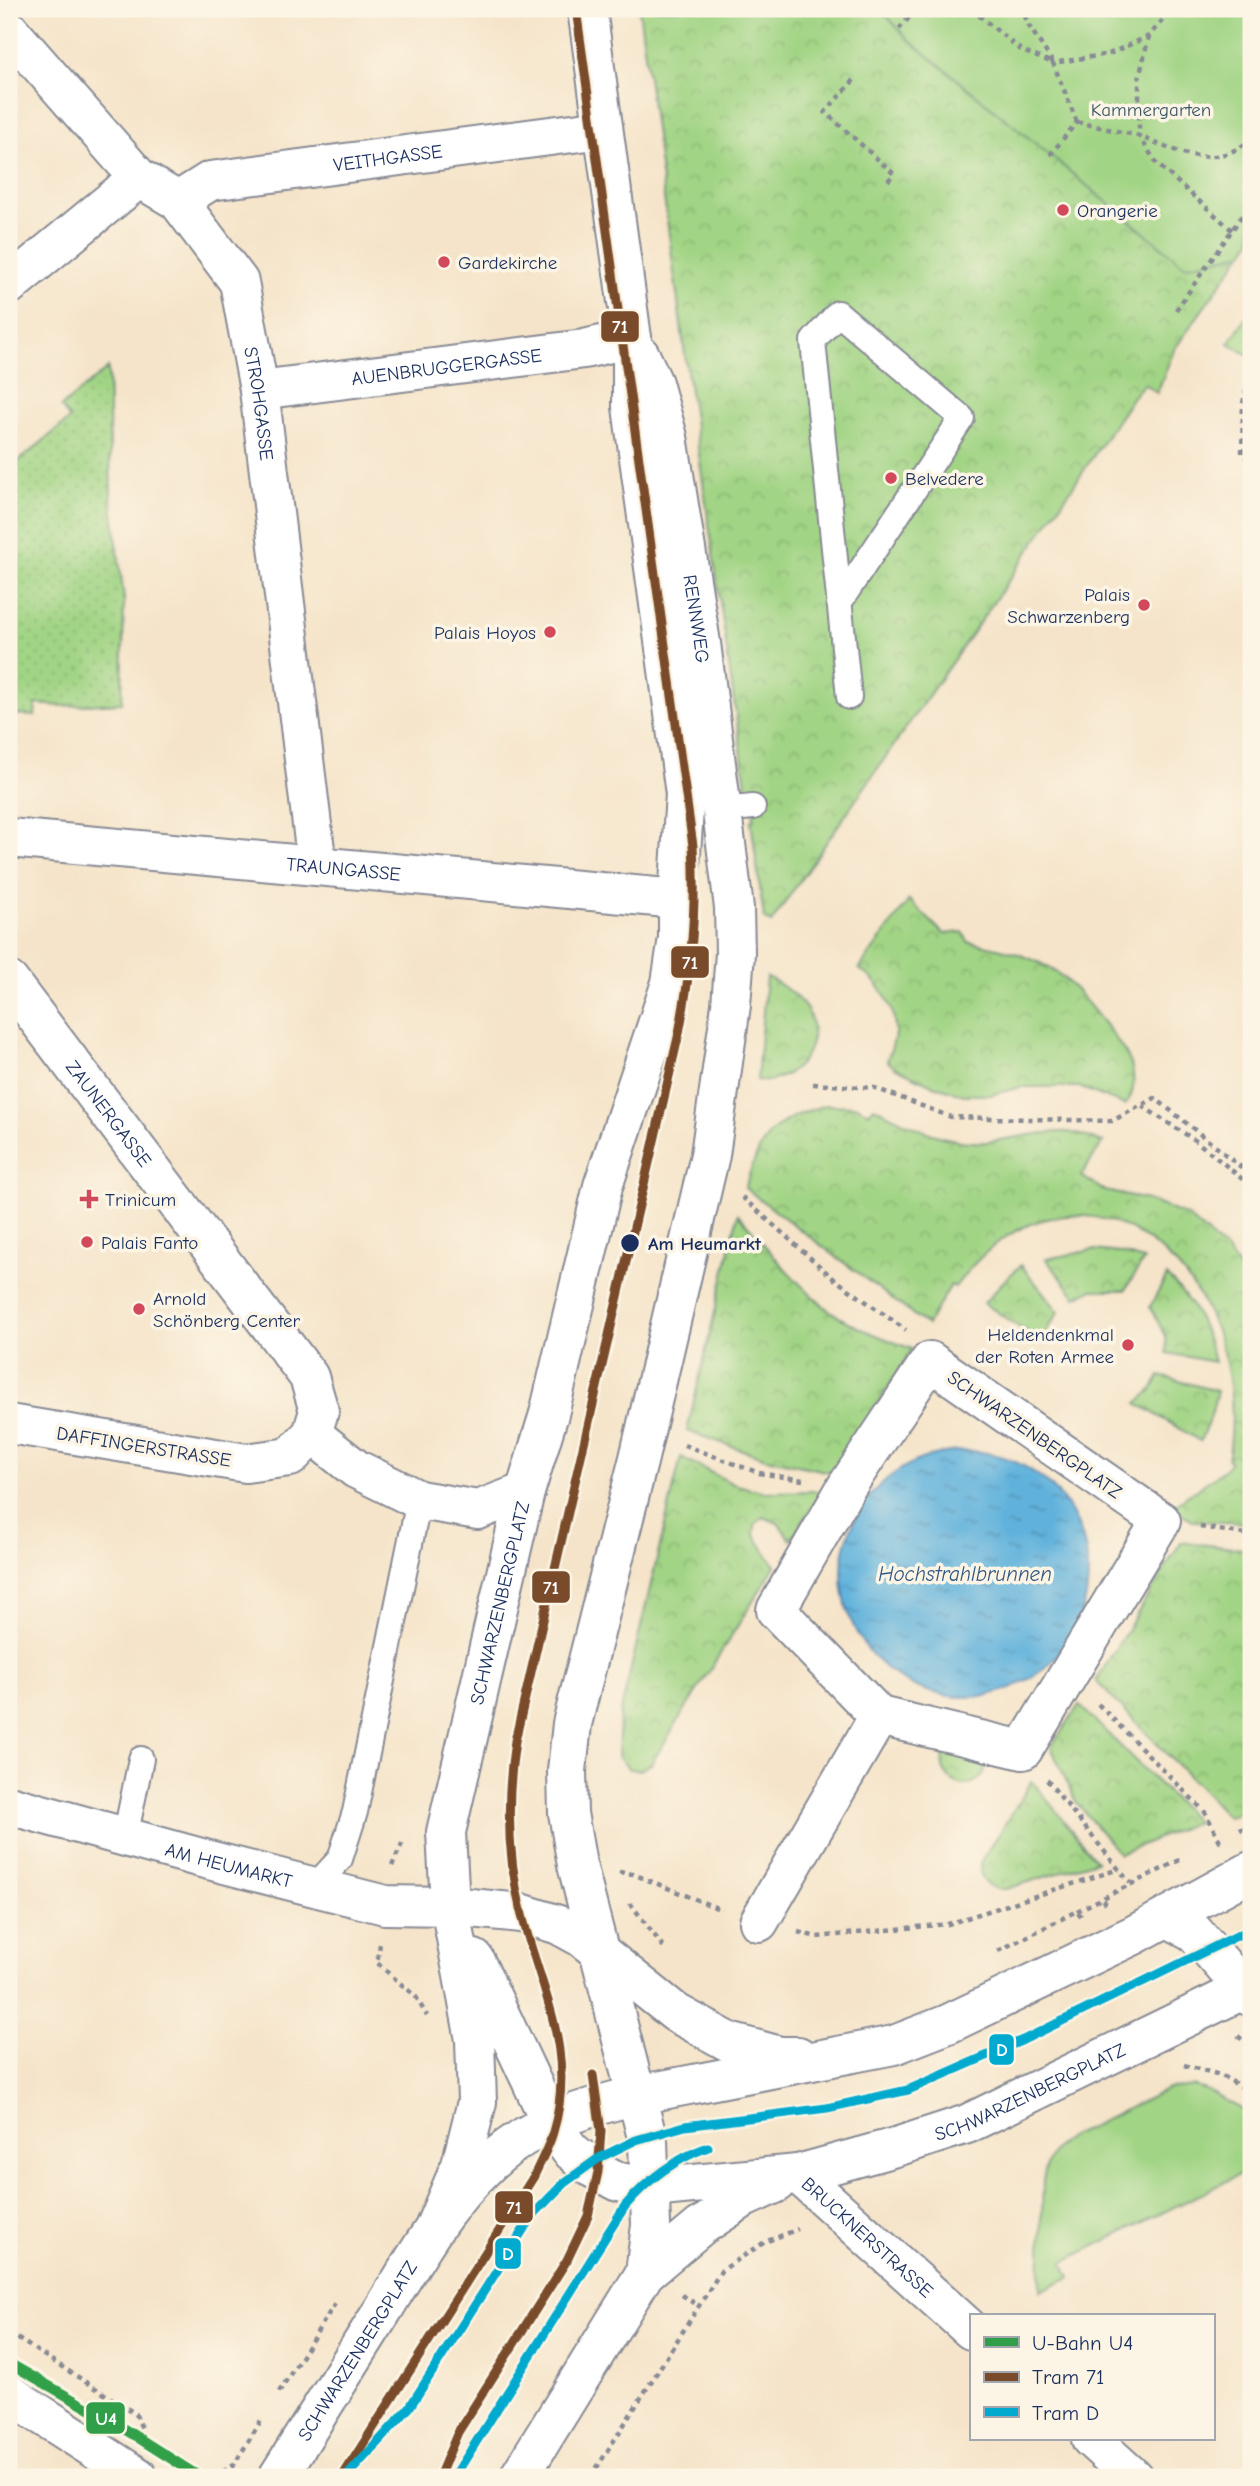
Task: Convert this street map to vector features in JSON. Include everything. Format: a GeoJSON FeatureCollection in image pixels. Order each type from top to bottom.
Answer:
{"type":"FeatureCollection","features":[{"type":"Feature","properties":{"kind":"street","name":"RENNWEG"},"geometry":{"type":"LineString","coordinates":[[587,9],[632,338],[632,407],[685,794],[678,899]]}},
{"type":"Feature","properties":{"kind":"street","name":"STROHGASSE"},"geometry":{"type":"LineString","coordinates":[[9,30],[139,178],[178,201],[239,282],[259,390],[317,866]]}},
{"type":"Feature","properties":{"kind":"street","name":"VEITHGASSE"},"geometry":{"type":"LineString","coordinates":[[178,201],[210,181],[603,129]]}},
{"type":"Feature","properties":{"kind":"street"},"geometry":{"type":"LineString","coordinates":[[9,285],[139,178]]}},
{"type":"Feature","properties":{"kind":"street","name":"RENNWEG"},"geometry":{"type":"LineString","coordinates":[[632,338],[653,383],[668,437],[701,643],[737,808],[734,908]]}},
{"type":"Feature","properties":{"kind":"street","name":"AUENBRUGGERGASSE"},"geometry":{"type":"LineString","coordinates":[[259,390],[584,349],[632,338]]}},
{"type":"Feature","properties":{"kind":"street","name":"TRAUNGASSE"},"geometry":{"type":"LineString","coordinates":[[9,838],[678,899]]}},
{"type":"Feature","properties":{"kind":"street","name":"SCHWARZENBERGPLATZ"},"geometry":{"type":"LineString","coordinates":[[435,2226],[461,2165],[477,2102],[475,2040],[450,1906],[446,1832],[525,1492],[549,1414],[603,1186],[671,983],[678,938],[678,899]]}},
{"type":"Feature","properties":{"kind":"street","name":"SCHWARZENBERGPLATZ"},"geometry":{"type":"LineString","coordinates":[[645,2273],[651,2225],[648,2141],[583,1890],[568,1813],[567,1771],[572,1724],[639,1458],[710,1154],[731,1005],[734,908]]}},
{"type":"Feature","properties":{"kind":"street","name":"ZAUNERGASSE"},"geometry":{"type":"LineString","coordinates":[[9,981],[309,1377],[319,1411],[312,1434]]}},
{"type":"Feature","properties":{"kind":"street","name":"SCHWARZENBERGPLATZ"},"geometry":{"type":"LineString","coordinates":[[879,1716],[776,1610],[847,1486],[929,1361],[1161,1521]]}},
{"type":"Feature","properties":{"kind":"street","name":"DAFFINGERSTRASSE"},"geometry":{"type":"LineString","coordinates":[[9,1424],[246,1463],[290,1457],[312,1434]]}},
{"type":"Feature","properties":{"kind":"street"},"geometry":{"type":"LineString","coordinates":[[312,1434],[356,1469],[419,1500],[478,1510],[525,1492]]}},
{"type":"Feature","properties":{"kind":"street"},"geometry":{"type":"LineString","coordinates":[[759,1922],[879,1716],[1023,1750],[1161,1521]]}},
{"type":"Feature","properties":{"kind":"street","name":"AM HEUMARKT"},"geometry":{"type":"LineString","coordinates":[[9,1805],[385,1905],[450,1906]]}},
{"type":"Feature","properties":{"kind":"street","name":"SCHWARZENBERGPLATZ"},"geometry":{"type":"LineString","coordinates":[[278,2477],[435,2226],[476,2175],[511,2145],[551,2123],[599,2105],[637,2095],[894,2045],[948,2024],[1168,1918],[1251,1871]]}},
{"type":"Feature","properties":{"kind":"street","name":"SCHWARZENBERGPLATZ"},"geometry":{"type":"LineString","coordinates":[[450,1906],[521,1913],[559,1926],[600,1951],[676,2013],[729,2042],[780,2056],[842,2057]]}},
{"type":"Feature","properties":{"kind":"street","name":"SCHWARZENBERGPLATZ"},"geometry":{"type":"LineString","coordinates":[[450,1906],[551,2123],[570,2150],[592,2168],[619,2182],[651,2188],[797,2174],[899,2147],[967,2124],[1249,1991]]}},
{"type":"Feature","properties":{"kind":"street"},"geometry":{"type":"LineString","coordinates":[[1168,1918],[1194,1932],[1249,1991]]}},
{"type":"Feature","properties":{"kind":"street","name":"SCHWARZENBERGPLATZ"},"geometry":{"type":"LineString","coordinates":[[519,2477],[645,2273],[700,2227],[744,2198],[797,2174]]}},
{"type":"Feature","properties":{"kind":"street","name":"BRUCKNERSTRASSE"},"geometry":{"type":"LineString","coordinates":[[797,2174],[970,2329]]}},
{"type":"Feature","properties":{"kind":"street"},"geometry":{"type":"LineString","coordinates":[[9,2393],[138,2477]]}},
{"type":"Feature","properties":{"kind":"street"},"geometry":{"type":"LineString","coordinates":[[1092,2440],[1133,2477]]}},
{"type":"Feature","properties":{"kind":"lane"},"geometry":{"type":"LineString","coordinates":[[839,603],[962,418],[838,313],[813,341],[839,603],[849,697]]}},
{"type":"Feature","properties":{"kind":"lane"},"geometry":{"type":"LineString","coordinates":[[315,1886],[340,1859],[355,1812],[419,1500]]}},
{"type":"Feature","properties":{"kind":"lane"},"geometry":{"type":"LineString","coordinates":[[125,1838],[141,1759]]}},
{"type":"Feature","properties":{"kind":"path"},"geometry":{"type":"LineString","coordinates":[[899,29],[917,9]]}},
{"type":"Feature","properties":{"kind":"path"},"geometry":{"type":"LineString","coordinates":[[971,9],[1022,51],[1053,63],[1110,54],[1149,36],[1172,9]]}},
{"type":"Feature","properties":{"kind":"path"},"geometry":{"type":"LineString","coordinates":[[1022,9],[1029,26],[1053,63],[1077,122]]}},
{"type":"Feature","properties":{"kind":"path"},"geometry":{"type":"LineString","coordinates":[[1149,36],[1139,78],[1139,136],[1157,164],[1232,230]]}},
{"type":"Feature","properties":{"kind":"path"},"geometry":{"type":"LineString","coordinates":[[853,80],[825,112],[894,174],[886,184]]}},
{"type":"Feature","properties":{"kind":"path"},"geometry":{"type":"LineString","coordinates":[[1077,122],[1139,136],[1197,157],[1221,155],[1244,146],[1251,139]]}},
{"type":"Feature","properties":{"kind":"path"},"geometry":{"type":"LineString","coordinates":[[1050,155],[1077,122]]}},
{"type":"Feature","properties":{"kind":"path"},"geometry":{"type":"LineString","coordinates":[[1176,310],[1251,203]]}},
{"type":"Feature","properties":{"kind":"path"},"geometry":{"type":"LineString","coordinates":[[1251,369],[1243,403],[1242,455],[1251,461]]}},
{"type":"Feature","properties":{"kind":"path"},"geometry":{"type":"LineString","coordinates":[[813,1084],[875,1088],[951,1117],[1112,1121],[1155,1098],[1251,1175]]}},
{"type":"Feature","properties":{"kind":"path"},"geometry":{"type":"LineString","coordinates":[[1141,1105],[1196,1140],[1251,1186]]}},
{"type":"Feature","properties":{"kind":"path"},"geometry":{"type":"LineString","coordinates":[[736,1191],[833,1278],[911,1333],[929,1361]]}},
{"type":"Feature","properties":{"kind":"path"},"geometry":{"type":"LineString","coordinates":[[1161,1521],[1251,1535]]}},
{"type":"Feature","properties":{"kind":"path"},"geometry":{"type":"LineString","coordinates":[[1069,1674],[1205,1812],[1220,1841]]}},
{"type":"Feature","properties":{"kind":"path"},"geometry":{"type":"LineString","coordinates":[[1023,1750],[1130,1883]]}},
{"type":"Feature","properties":{"kind":"path"},"geometry":{"type":"LineString","coordinates":[[391,1868],[446,1858]]}},
{"type":"Feature","properties":{"kind":"path"},"geometry":{"type":"LineString","coordinates":[[615,1871],[633,1874],[741,1917],[817,1937],[948,1924],[1119,1869]]}},
{"type":"Feature","properties":{"kind":"path"},"geometry":{"type":"LineString","coordinates":[[583,1890],[629,1901],[667,1951]]}},
{"type":"Feature","properties":{"kind":"path"},"geometry":{"type":"LineString","coordinates":[[993,1954],[1101,1899]]}},
{"type":"Feature","properties":{"kind":"path"},"geometry":{"type":"LineString","coordinates":[[1077,1911],[1105,1948]]}},
{"type":"Feature","properties":{"kind":"path"},"geometry":{"type":"LineString","coordinates":[[377,1963],[416,1997],[432,2024]]}},
{"type":"Feature","properties":{"kind":"path"},"geometry":{"type":"LineString","coordinates":[[1174,2065],[1206,2070],[1251,2092]]}},
{"type":"Feature","properties":{"kind":"path"},"geometry":{"type":"LineString","coordinates":[[278,2394],[344,2289]]}},
{"type":"Feature","properties":{"kind":"path"},"geometry":{"type":"LineString","coordinates":[[9,2333],[136,2414],[146,2438]]}},
{"type":"Feature","properties":{"kind":"path"},"geometry":{"type":"LineString","coordinates":[[165,2451],[193,2469],[214,2476],[234,2465],[271,2406]]}},
{"type":"Feature","properties":{"kind":"green space","name":"Belvedere"},"geometry":{"type":"Polygon","coordinates":[[[639,9],[1251,9],[1251,241],[1174,350],[1157,393],[1144,384],[1134,395],[771,923],[764,918],[751,821],[754,820],[751,791],[747,792],[639,9]]]}},
{"type":"Feature","properties":{"kind":"green space","name":"Kammergarten"},"geometry":{"type":"Polygon","coordinates":[[[1251,9],[1251,241],[1243,253],[1185,266],[909,40],[882,11],[1251,9]]]}},
{"type":"Feature","properties":{"kind":"green space"},"geometry":{"type":"Polygon","coordinates":[[[1251,310],[1251,357],[1229,343],[1251,310]]]}},
{"type":"Feature","properties":{"kind":"green space"},"geometry":{"type":"Polygon","coordinates":[[[108,368],[111,497],[124,599],[122,703],[61,706],[36,704],[35,716],[9,714],[9,469],[70,419],[61,407],[108,368]]]}},
{"type":"Feature","properties":{"kind":"green space"},"geometry":{"type":"Polygon","coordinates":[[[909,900],[944,934],[963,932],[968,942],[1028,958],[1050,968],[1067,981],[1088,1003],[1127,1055],[1133,1074],[1133,1086],[1125,1105],[1079,1087],[1021,1087],[991,1095],[964,1095],[930,1084],[887,1061],[895,1034],[893,1015],[880,988],[859,969],[909,900]]]}},
{"type":"Feature","properties":{"kind":"green space"},"geometry":{"type":"Polygon","coordinates":[[[766,977],[787,990],[805,1007],[810,1016],[812,1037],[805,1056],[792,1071],[764,1081],[757,1080],[766,977]]]}},
{"type":"Feature","properties":{"kind":"green space"},"geometry":{"type":"Polygon","coordinates":[[[826,1105],[857,1106],[869,1113],[874,1107],[928,1132],[956,1140],[986,1142],[1066,1132],[1103,1142],[1081,1176],[1105,1191],[1148,1200],[1187,1216],[1228,1252],[1251,1285],[1251,1523],[1192,1521],[1172,1507],[1231,1462],[1228,1460],[1231,1392],[1216,1331],[1188,1279],[1150,1241],[1104,1219],[1054,1217],[1003,1239],[955,1287],[951,1285],[927,1325],[745,1188],[757,1155],[771,1133],[793,1117],[826,1105]]]}},
{"type":"Feature","properties":{"kind":"green space"},"geometry":{"type":"Polygon","coordinates":[[[738,1214],[790,1274],[824,1306],[855,1326],[912,1349],[835,1473],[766,1458],[687,1431],[738,1214]]]}},
{"type":"Feature","properties":{"kind":"green space"},"geometry":{"type":"Polygon","coordinates":[[[1093,1250],[1120,1253],[1144,1260],[1125,1290],[1092,1290],[1076,1297],[1046,1259],[1093,1250]]]}},
{"type":"Feature","properties":{"kind":"green space"},"geometry":{"type":"Polygon","coordinates":[[[1021,1265],[1059,1312],[1049,1326],[1044,1344],[984,1303],[1021,1265]]]}},
{"type":"Feature","properties":{"kind":"green space"},"geometry":{"type":"Polygon","coordinates":[[[1167,1276],[1197,1315],[1214,1362],[1167,1353],[1166,1336],[1150,1307],[1167,1276]]]}},
{"type":"Feature","properties":{"kind":"green space"},"geometry":{"type":"Polygon","coordinates":[[[1160,1376],[1217,1391],[1211,1416],[1200,1441],[1137,1403],[1151,1391],[1160,1376]]]}},
{"type":"Feature","properties":{"kind":"green space"},"geometry":{"type":"Polygon","coordinates":[[[681,1457],[733,1484],[765,1492],[822,1491],[791,1540],[778,1523],[764,1517],[755,1524],[754,1534],[775,1566],[651,1764],[640,1770],[629,1769],[618,1757],[620,1715],[681,1457]]]}},
{"type":"Feature","properties":{"kind":"green space"},"geometry":{"type":"Polygon","coordinates":[[[1181,1542],[1251,1550],[1251,1806],[1229,1818],[1096,1681],[1181,1542]]]}},
{"type":"Feature","properties":{"kind":"green space"},"geometry":{"type":"Polygon","coordinates":[[[1079,1705],[1197,1822],[1119,1854],[1076,1802],[1051,1747],[1079,1705]]]}},
{"type":"Feature","properties":{"kind":"green space"},"geometry":{"type":"Polygon","coordinates":[[[947,1748],[987,1757],[985,1771],[977,1781],[968,1785],[949,1778],[943,1768],[947,1748]]]}},
{"type":"Feature","properties":{"kind":"green space"},"geometry":{"type":"Polygon","coordinates":[[[1032,1781],[1096,1861],[1006,1889],[995,1888],[987,1884],[981,1876],[980,1864],[1032,1781]]]}},
{"type":"Feature","properties":{"kind":"green space"},"geometry":{"type":"Polygon","coordinates":[[[1193,2086],[1251,2114],[1251,2169],[1063,2262],[1070,2277],[1040,2291],[1043,2181],[1047,2163],[1055,2149],[1064,2140],[1168,2089],[1193,2086]]]}},
{"type":"Feature","properties":{"kind":"water","name":"Hochstrahlbrunnen"},"geometry":{"type":"Polygon","coordinates":[[[965,1451],[989,1453],[1012,1460],[1052,1487],[1079,1527],[1086,1550],[1086,1598],[1079,1621],[1052,1661],[1012,1688],[989,1695],[965,1697],[941,1695],[918,1688],[878,1661],[851,1621],[844,1598],[842,1574],[844,1550],[851,1527],[878,1487],[918,1460],[941,1453],[965,1451]]]}},
{"type":"Feature","properties":{"kind":"metro line","name":"U4"},"geometry":{"type":"LineString","coordinates":[[9,2363],[121,2427],[200,2477]]}},
{"type":"Feature","properties":{"kind":"tram line","name":"71"},"geometry":{"type":"LineString","coordinates":[[342,2477],[534,2176],[553,2132],[559,2103],[559,2048],[554,2022],[522,1915],[513,1872],[509,1807],[512,1763],[679,1033],[692,940],[693,846],[576,9]]}},
{"type":"Feature","properties":{"kind":"tram line","name":"D"},"geometry":{"type":"LineString","coordinates":[[346,2477],[409,2408],[532,2216],[564,2183],[599,2158],[636,2140],[685,2126],[827,2108],[908,2090],[1023,2040],[1251,1929]]}},
{"type":"Feature","properties":{"kind":"tram line","name":"71"},"geometry":{"type":"LineString","coordinates":[[439,2477],[458,2432],[567,2260],[588,2216],[598,2172],[601,2131],[593,2075]]}},
{"type":"Feature","properties":{"kind":"tram line","name":"D"},"geometry":{"type":"LineString","coordinates":[[454,2477],[625,2206],[663,2171],[684,2157],[708,2147]]}},
{"type":"Feature","properties":{"kind":"place","name":"Orangerie"},"geometry":{"type":"Point","coordinates":[1063,210]}},
{"type":"Feature","properties":{"kind":"place","name":"Gardekirche"},"geometry":{"type":"Point","coordinates":[444,262]}},
{"type":"Feature","properties":{"kind":"place","name":"Belvedere"},"geometry":{"type":"Point","coordinates":[891,478]}},
{"type":"Feature","properties":{"kind":"place","name":"Palais Schwarzenberg"},"geometry":{"type":"Point","coordinates":[1144,605]}},
{"type":"Feature","properties":{"kind":"place","name":"Palais Hoyos"},"geometry":{"type":"Point","coordinates":[550,632]}},
{"type":"Feature","properties":{"kind":"place","name":"Trinicum"},"geometry":{"type":"Point","coordinates":[89,1199]}},
{"type":"Feature","properties":{"kind":"place","name":"Palais Fanto"},"geometry":{"type":"Point","coordinates":[87,1242]}},
{"type":"Feature","properties":{"kind":"place","name":"Am Heumarkt"},"geometry":{"type":"Point","coordinates":[630,1243]}},
{"type":"Feature","properties":{"kind":"place","name":"Arnold Schönberg Center"},"geometry":{"type":"Point","coordinates":[139,1309]}},
{"type":"Feature","properties":{"kind":"place","name":"Heldendenkmal der Roten Armee"},"geometry":{"type":"Point","coordinates":[1128,1345]}}]}
